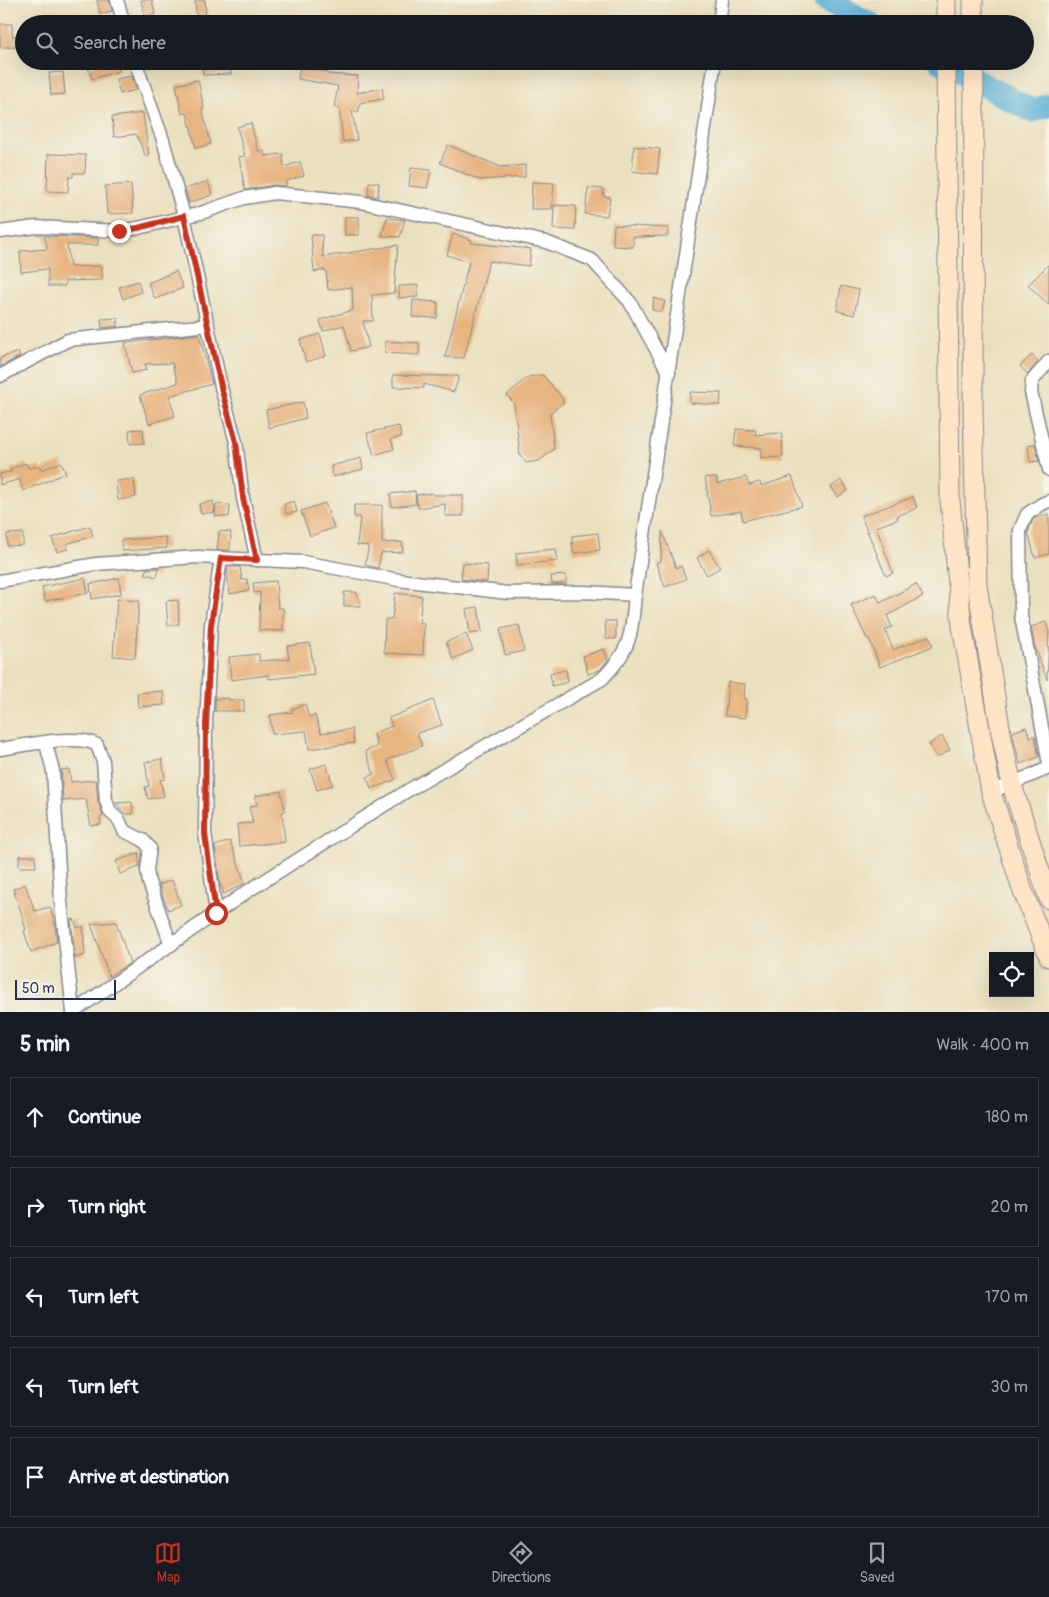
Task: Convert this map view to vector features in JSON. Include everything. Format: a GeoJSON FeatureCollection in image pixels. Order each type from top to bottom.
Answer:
{"type":"FeatureCollection","features":[{"type":"Feature","properties":{"kind":"street"},"geometry":{"type":"LineString","coordinates":[[117,0],[121,15]]}},
{"type":"Feature","properties":{"kind":"street"},"geometry":{"type":"LineString","coordinates":[[720,15],[722,0]]}},
{"type":"Feature","properties":{"kind":"street"},"geometry":{"type":"LineString","coordinates":[[946,0],[946,15]]}},
{"type":"Feature","properties":{"kind":"street"},"geometry":{"type":"LineString","coordinates":[[973,0],[974,15]]}},
{"type":"Feature","properties":{"kind":"street"},"geometry":{"type":"LineString","coordinates":[[138,70],[163,140],[184,216],[236,442],[243,498],[257,560]]}},
{"type":"Feature","properties":{"kind":"street"},"geometry":{"type":"LineString","coordinates":[[46,744],[53,771],[61,902],[73,1012],[216,913],[407,791],[602,679],[620,660],[631,639],[635,595],[714,70]]}},
{"type":"Feature","properties":{"kind":"street"},"geometry":{"type":"LineString","coordinates":[[946,70],[950,500],[954,561],[962,626],[991,792],[1022,889],[1049,958]]}},
{"type":"Feature","properties":{"kind":"street"},"geometry":{"type":"LineString","coordinates":[[974,70],[975,173],[972,406],[977,576],[988,658],[1012,785],[1049,899]]}},
{"type":"Feature","properties":{"kind":"street"},"geometry":{"type":"LineString","coordinates":[[0,232],[36,228],[119,231],[201,213],[244,198],[275,193],[361,202],[546,242],[592,260],[630,302],[669,374]]}},
{"type":"Feature","properties":{"kind":"street"},"geometry":{"type":"LineString","coordinates":[[0,376],[68,340],[208,325]]}},
{"type":"Feature","properties":{"kind":"street"},"geometry":{"type":"LineString","coordinates":[[1049,361],[1032,381],[1031,392],[1049,470]]}},
{"type":"Feature","properties":{"kind":"street"},"geometry":{"type":"LineString","coordinates":[[1049,501],[1027,514],[1020,530],[1021,616],[1049,764]]}},
{"type":"Feature","properties":{"kind":"street"},"geometry":{"type":"LineString","coordinates":[[0,581],[96,564],[197,556],[303,562],[399,580],[508,593],[585,592],[635,595]]}},
{"type":"Feature","properties":{"kind":"street"},"geometry":{"type":"LineString","coordinates":[[216,913],[205,834],[206,725],[211,625],[221,558]]}},
{"type":"Feature","properties":{"kind":"street"},"geometry":{"type":"LineString","coordinates":[[0,749],[74,740],[91,741],[97,745],[103,761],[106,800],[110,812],[119,820],[124,830],[143,840],[150,848],[147,870],[149,882],[171,944]]}},
{"type":"Feature","properties":{"kind":"street"},"geometry":{"type":"LineString","coordinates":[[991,792],[1012,785],[1049,768]]}},
{"type":"Feature","properties":{"kind":"building"},"geometry":{"type":"Polygon","coordinates":[[[97,0],[109,0],[112,11],[100,14],[97,0]]]}},
{"type":"Feature","properties":{"kind":"building"},"geometry":{"type":"Polygon","coordinates":[[[141,0],[152,0],[155,14],[145,15],[141,0]]]}},
{"type":"Feature","properties":{"kind":"building"},"geometry":{"type":"Polygon","coordinates":[[[195,0],[205,0],[206,15],[196,15],[195,0]]]}},
{"type":"Feature","properties":{"kind":"building"},"geometry":{"type":"Polygon","coordinates":[[[0,24],[12,24],[12,36],[15,36],[15,47],[0,47],[0,24]]]}},
{"type":"Feature","properties":{"kind":"building"},"geometry":{"type":"Polygon","coordinates":[[[89,70],[119,70],[119,71],[92,79],[89,70]]]}},
{"type":"Feature","properties":{"kind":"building"},"geometry":{"type":"Polygon","coordinates":[[[203,70],[231,70],[231,74],[203,75],[203,70]]]}},
{"type":"Feature","properties":{"kind":"building"},"geometry":{"type":"Polygon","coordinates":[[[300,70],[316,70],[327,72],[327,74],[358,76],[357,93],[382,88],[384,99],[360,103],[358,112],[352,111],[357,140],[343,142],[339,108],[334,107],[338,86],[298,79],[300,70]]]}},
{"type":"Feature","properties":{"kind":"building"},"geometry":{"type":"Polygon","coordinates":[[[63,72],[65,94],[51,95],[49,73],[63,72]]]}},
{"type":"Feature","properties":{"kind":"building"},"geometry":{"type":"Polygon","coordinates":[[[132,76],[136,90],[120,94],[116,79],[132,76]]]}},
{"type":"Feature","properties":{"kind":"building"},"geometry":{"type":"Polygon","coordinates":[[[198,80],[204,109],[202,109],[211,144],[196,148],[187,113],[182,114],[176,85],[198,80]]]}},
{"type":"Feature","properties":{"kind":"building"},"geometry":{"type":"Polygon","coordinates":[[[143,113],[149,156],[146,157],[136,134],[114,137],[112,117],[143,113]]]}},
{"type":"Feature","properties":{"kind":"building"},"geometry":{"type":"Polygon","coordinates":[[[251,123],[258,151],[264,151],[264,156],[283,154],[284,167],[300,162],[304,176],[286,181],[286,186],[274,185],[245,190],[239,157],[245,156],[237,127],[251,123]]]}},
{"type":"Feature","properties":{"kind":"building"},"geometry":{"type":"Polygon","coordinates":[[[448,145],[501,167],[525,165],[525,177],[480,180],[440,163],[448,145]]]}},
{"type":"Feature","properties":{"kind":"building"},"geometry":{"type":"Polygon","coordinates":[[[634,146],[660,149],[657,174],[632,171],[634,146]]]}},
{"type":"Feature","properties":{"kind":"building"},"geometry":{"type":"Polygon","coordinates":[[[48,154],[86,155],[85,173],[73,173],[73,177],[69,177],[68,192],[47,191],[48,154]]]}},
{"type":"Feature","properties":{"kind":"building"},"geometry":{"type":"Polygon","coordinates":[[[411,168],[431,170],[427,188],[409,186],[411,168]]]}},
{"type":"Feature","properties":{"kind":"building"},"geometry":{"type":"Polygon","coordinates":[[[208,181],[212,195],[189,203],[185,189],[208,181]]]}},
{"type":"Feature","properties":{"kind":"building"},"geometry":{"type":"Polygon","coordinates":[[[369,182],[379,183],[378,197],[368,195],[369,182]]]}},
{"type":"Feature","properties":{"kind":"building"},"geometry":{"type":"Polygon","coordinates":[[[532,182],[554,183],[552,209],[531,209],[532,182]]]}},
{"type":"Feature","properties":{"kind":"building"},"geometry":{"type":"Polygon","coordinates":[[[131,184],[133,213],[107,214],[105,186],[131,184]]]}},
{"type":"Feature","properties":{"kind":"building"},"geometry":{"type":"Polygon","coordinates":[[[588,188],[604,189],[603,196],[610,197],[607,216],[585,214],[588,188]]]}},
{"type":"Feature","properties":{"kind":"building"},"geometry":{"type":"Polygon","coordinates":[[[554,205],[576,206],[575,230],[553,229],[554,205]]]}},
{"type":"Feature","properties":{"kind":"building"},"geometry":{"type":"Polygon","coordinates":[[[345,217],[359,217],[359,235],[345,235],[345,217]]]}},
{"type":"Feature","properties":{"kind":"building"},"geometry":{"type":"Polygon","coordinates":[[[387,218],[405,220],[400,237],[382,236],[387,218]]]}},
{"type":"Feature","properties":{"kind":"building"},"geometry":{"type":"Polygon","coordinates":[[[614,225],[668,228],[668,236],[633,237],[633,247],[613,246],[614,225]]]}},
{"type":"Feature","properties":{"kind":"building"},"geometry":{"type":"Polygon","coordinates":[[[453,234],[472,240],[471,243],[531,249],[529,266],[489,261],[464,358],[445,357],[469,262],[447,255],[453,234]]]}},
{"type":"Feature","properties":{"kind":"building"},"geometry":{"type":"Polygon","coordinates":[[[311,235],[322,235],[323,257],[398,245],[394,293],[372,295],[373,321],[363,321],[369,347],[351,351],[344,325],[323,331],[320,320],[353,310],[352,287],[328,290],[326,270],[314,272],[311,235]]]}},
{"type":"Feature","properties":{"kind":"building"},"geometry":{"type":"Polygon","coordinates":[[[44,236],[98,238],[98,245],[67,245],[70,267],[102,266],[102,280],[65,281],[65,286],[48,286],[48,269],[21,272],[20,251],[48,249],[44,236]]]}},
{"type":"Feature","properties":{"kind":"building"},"geometry":{"type":"Polygon","coordinates":[[[1049,264],[1049,305],[1028,285],[1049,264]]]}},
{"type":"Feature","properties":{"kind":"building"},"geometry":{"type":"Polygon","coordinates":[[[176,271],[183,288],[155,299],[148,283],[176,271]]]}},
{"type":"Feature","properties":{"kind":"building"},"geometry":{"type":"Polygon","coordinates":[[[138,281],[141,292],[123,299],[119,287],[138,281]]]}},
{"type":"Feature","properties":{"kind":"building"},"geometry":{"type":"Polygon","coordinates":[[[418,285],[418,297],[399,298],[399,286],[418,285]]]}},
{"type":"Feature","properties":{"kind":"building"},"geometry":{"type":"Polygon","coordinates":[[[841,286],[859,290],[854,315],[837,311],[841,286]]]}},
{"type":"Feature","properties":{"kind":"building"},"geometry":{"type":"Polygon","coordinates":[[[654,298],[665,301],[662,312],[652,310],[654,298]]]}},
{"type":"Feature","properties":{"kind":"building"},"geometry":{"type":"Polygon","coordinates":[[[413,300],[438,302],[437,318],[412,317],[413,300]]]}},
{"type":"Feature","properties":{"kind":"building"},"geometry":{"type":"Polygon","coordinates":[[[118,318],[118,326],[102,328],[101,319],[118,318]]]}},
{"type":"Feature","properties":{"kind":"building"},"geometry":{"type":"Polygon","coordinates":[[[199,334],[212,384],[169,396],[175,416],[149,424],[140,395],[178,383],[172,363],[145,364],[146,370],[132,373],[125,343],[199,334]]]}},
{"type":"Feature","properties":{"kind":"building"},"geometry":{"type":"Polygon","coordinates":[[[320,334],[326,356],[306,362],[300,340],[320,334]]]}},
{"type":"Feature","properties":{"kind":"building"},"geometry":{"type":"Polygon","coordinates":[[[385,341],[419,343],[419,355],[385,353],[385,341]]]}},
{"type":"Feature","properties":{"kind":"building"},"geometry":{"type":"Polygon","coordinates":[[[18,352],[20,356],[0,367],[0,358],[18,352]]]}},
{"type":"Feature","properties":{"kind":"building"},"geometry":{"type":"Polygon","coordinates":[[[1032,355],[1038,362],[1027,374],[1020,366],[1032,355]]]}},
{"type":"Feature","properties":{"kind":"building"},"geometry":{"type":"Polygon","coordinates":[[[393,375],[459,376],[454,392],[424,384],[424,388],[393,387],[393,375]]]}},
{"type":"Feature","properties":{"kind":"building"},"geometry":{"type":"Polygon","coordinates":[[[543,375],[562,398],[563,403],[550,413],[554,449],[539,461],[526,463],[520,455],[514,404],[507,395],[528,377],[543,375]]]}},
{"type":"Feature","properties":{"kind":"building"},"geometry":{"type":"Polygon","coordinates":[[[690,392],[721,393],[720,405],[690,403],[690,392]]]}},
{"type":"Feature","properties":{"kind":"building"},"geometry":{"type":"Polygon","coordinates":[[[303,402],[306,418],[269,428],[266,410],[303,402]]]}},
{"type":"Feature","properties":{"kind":"building"},"geometry":{"type":"Polygon","coordinates":[[[399,426],[401,437],[391,439],[394,449],[374,455],[367,433],[399,426]]]}},
{"type":"Feature","properties":{"kind":"building"},"geometry":{"type":"Polygon","coordinates":[[[143,429],[144,443],[130,444],[129,430],[143,429]]]}},
{"type":"Feature","properties":{"kind":"building"},"geometry":{"type":"Polygon","coordinates":[[[736,429],[756,430],[755,435],[782,433],[783,457],[761,458],[761,448],[734,446],[736,429]]]}},
{"type":"Feature","properties":{"kind":"building"},"geometry":{"type":"Polygon","coordinates":[[[1035,444],[1039,461],[1030,462],[1028,445],[1035,444]]]}},
{"type":"Feature","properties":{"kind":"building"},"geometry":{"type":"Polygon","coordinates":[[[361,458],[363,469],[333,477],[331,466],[361,458]]]}},
{"type":"Feature","properties":{"kind":"building"},"geometry":{"type":"Polygon","coordinates":[[[61,462],[66,473],[23,491],[20,479],[0,485],[0,474],[12,471],[10,469],[26,463],[28,468],[40,466],[41,470],[61,462]]]}},
{"type":"Feature","properties":{"kind":"building"},"geometry":{"type":"Polygon","coordinates":[[[792,476],[802,506],[743,521],[741,511],[711,516],[705,477],[717,478],[717,484],[746,477],[749,485],[760,482],[761,486],[792,476]]]}},
{"type":"Feature","properties":{"kind":"building"},"geometry":{"type":"Polygon","coordinates":[[[134,479],[136,497],[118,500],[116,481],[134,479]]]}},
{"type":"Feature","properties":{"kind":"building"},"geometry":{"type":"Polygon","coordinates":[[[841,480],[848,490],[838,497],[831,487],[841,480]]]}},
{"type":"Feature","properties":{"kind":"building"},"geometry":{"type":"Polygon","coordinates":[[[415,491],[416,504],[392,507],[390,494],[415,491]]]}},
{"type":"Feature","properties":{"kind":"building"},"geometry":{"type":"Polygon","coordinates":[[[432,493],[433,495],[463,495],[463,516],[445,516],[445,504],[418,508],[416,495],[432,493]]]}},
{"type":"Feature","properties":{"kind":"building"},"geometry":{"type":"Polygon","coordinates":[[[913,497],[917,508],[897,516],[898,519],[876,527],[893,573],[886,576],[861,516],[913,497]]]}},
{"type":"Feature","properties":{"kind":"building"},"geometry":{"type":"Polygon","coordinates":[[[213,501],[215,512],[201,514],[199,504],[213,501]]]}},
{"type":"Feature","properties":{"kind":"building"},"geometry":{"type":"Polygon","coordinates":[[[294,501],[297,512],[286,514],[284,504],[294,501]]]}},
{"type":"Feature","properties":{"kind":"building"},"geometry":{"type":"Polygon","coordinates":[[[325,503],[334,528],[310,536],[301,511],[325,503]]]}},
{"type":"Feature","properties":{"kind":"building"},"geometry":{"type":"Polygon","coordinates":[[[216,504],[230,505],[229,517],[215,516],[216,504]]]}},
{"type":"Feature","properties":{"kind":"building"},"geometry":{"type":"Polygon","coordinates":[[[354,505],[382,505],[382,543],[402,542],[403,552],[381,553],[378,568],[365,565],[368,546],[357,545],[360,517],[354,517],[354,505]]]}},
{"type":"Feature","properties":{"kind":"building"},"geometry":{"type":"Polygon","coordinates":[[[1049,514],[1049,554],[1035,558],[1028,532],[1033,519],[1049,514]]]}},
{"type":"Feature","properties":{"kind":"building"},"geometry":{"type":"Polygon","coordinates":[[[90,526],[93,536],[66,544],[68,549],[57,552],[52,538],[90,526]]]}},
{"type":"Feature","properties":{"kind":"building"},"geometry":{"type":"Polygon","coordinates":[[[219,531],[231,532],[230,550],[217,550],[219,531]]]}},
{"type":"Feature","properties":{"kind":"building"},"geometry":{"type":"Polygon","coordinates":[[[662,531],[676,568],[681,566],[686,579],[665,587],[656,563],[661,561],[662,531]]]}},
{"type":"Feature","properties":{"kind":"building"},"geometry":{"type":"Polygon","coordinates":[[[23,533],[23,545],[7,546],[7,534],[23,533]]]}},
{"type":"Feature","properties":{"kind":"building"},"geometry":{"type":"Polygon","coordinates":[[[598,533],[600,550],[573,553],[572,536],[598,533]]]}},
{"type":"Feature","properties":{"kind":"building"},"geometry":{"type":"Polygon","coordinates":[[[166,537],[167,548],[122,551],[121,540],[166,537]]]}},
{"type":"Feature","properties":{"kind":"building"},"geometry":{"type":"Polygon","coordinates":[[[556,549],[558,561],[517,565],[516,553],[556,549]]]}},
{"type":"Feature","properties":{"kind":"building"},"geometry":{"type":"Polygon","coordinates":[[[709,550],[720,568],[707,575],[697,558],[709,550]]]}},
{"type":"Feature","properties":{"kind":"building"},"geometry":{"type":"Polygon","coordinates":[[[463,563],[488,565],[487,582],[461,579],[463,563]]]}},
{"type":"Feature","properties":{"kind":"building"},"geometry":{"type":"Polygon","coordinates":[[[228,567],[240,567],[242,580],[247,579],[249,590],[230,594],[227,575],[228,567]]]}},
{"type":"Feature","properties":{"kind":"building"},"geometry":{"type":"Polygon","coordinates":[[[159,568],[157,577],[145,574],[146,569],[159,568]]]}},
{"type":"Feature","properties":{"kind":"building"},"geometry":{"type":"Polygon","coordinates":[[[566,575],[566,584],[552,584],[551,576],[566,575]]]}},
{"type":"Feature","properties":{"kind":"building"},"geometry":{"type":"Polygon","coordinates":[[[85,578],[88,593],[45,601],[42,587],[85,578]]]}},
{"type":"Feature","properties":{"kind":"building"},"geometry":{"type":"Polygon","coordinates":[[[119,578],[121,594],[92,599],[90,584],[119,578]]]}},
{"type":"Feature","properties":{"kind":"building"},"geometry":{"type":"Polygon","coordinates":[[[276,581],[278,608],[283,608],[283,631],[259,630],[260,592],[254,593],[253,583],[276,581]]]}},
{"type":"Feature","properties":{"kind":"building"},"geometry":{"type":"Polygon","coordinates":[[[916,584],[923,596],[887,616],[892,627],[885,630],[893,650],[929,636],[933,646],[880,667],[869,638],[867,639],[851,605],[876,594],[880,603],[916,584]]]}},
{"type":"Feature","properties":{"kind":"building"},"geometry":{"type":"Polygon","coordinates":[[[344,592],[356,592],[361,606],[344,606],[344,592]]]}},
{"type":"Feature","properties":{"kind":"building"},"geometry":{"type":"Polygon","coordinates":[[[395,593],[422,596],[419,623],[424,623],[423,655],[384,653],[385,619],[392,619],[395,593]]]}},
{"type":"Feature","properties":{"kind":"building"},"geometry":{"type":"Polygon","coordinates":[[[117,599],[139,601],[135,658],[113,656],[117,599]]]}},
{"type":"Feature","properties":{"kind":"building"},"geometry":{"type":"Polygon","coordinates":[[[178,600],[179,624],[168,626],[166,601],[178,600]]]}},
{"type":"Feature","properties":{"kind":"building"},"geometry":{"type":"Polygon","coordinates":[[[478,607],[482,632],[470,634],[466,609],[478,607]]]}},
{"type":"Feature","properties":{"kind":"building"},"geometry":{"type":"Polygon","coordinates":[[[605,621],[616,621],[616,639],[606,639],[605,621]]]}},
{"type":"Feature","properties":{"kind":"building"},"geometry":{"type":"Polygon","coordinates":[[[1046,622],[1049,632],[1047,680],[1034,644],[1031,627],[1046,622]]]}},
{"type":"Feature","properties":{"kind":"building"},"geometry":{"type":"Polygon","coordinates":[[[519,625],[524,651],[505,655],[500,629],[519,625]]]}},
{"type":"Feature","properties":{"kind":"building"},"geometry":{"type":"Polygon","coordinates":[[[466,634],[473,650],[453,659],[446,642],[466,634]]]}},
{"type":"Feature","properties":{"kind":"building"},"geometry":{"type":"Polygon","coordinates":[[[310,643],[314,674],[269,679],[268,675],[231,680],[229,657],[259,654],[259,661],[289,659],[287,646],[310,643]]]}},
{"type":"Feature","properties":{"kind":"building"},"geometry":{"type":"Polygon","coordinates":[[[604,649],[608,660],[600,670],[588,674],[583,656],[604,649]]]}},
{"type":"Feature","properties":{"kind":"building"},"geometry":{"type":"Polygon","coordinates":[[[566,670],[568,682],[552,686],[550,673],[566,670]]]}},
{"type":"Feature","properties":{"kind":"building"},"geometry":{"type":"Polygon","coordinates":[[[728,682],[745,684],[744,699],[747,699],[745,718],[725,716],[728,682]]]}},
{"type":"Feature","properties":{"kind":"building"},"geometry":{"type":"Polygon","coordinates":[[[163,691],[164,705],[138,707],[137,693],[163,691]]]}},
{"type":"Feature","properties":{"kind":"building"},"geometry":{"type":"Polygon","coordinates":[[[229,698],[229,700],[244,700],[244,711],[215,711],[215,699],[229,698]]]}},
{"type":"Feature","properties":{"kind":"building"},"geometry":{"type":"Polygon","coordinates":[[[433,700],[442,725],[417,733],[422,746],[387,760],[395,780],[371,789],[367,777],[374,774],[365,751],[377,747],[374,733],[392,726],[389,718],[433,700]]]}},
{"type":"Feature","properties":{"kind":"building"},"geometry":{"type":"Polygon","coordinates":[[[305,704],[309,717],[315,715],[321,733],[352,729],[354,743],[309,749],[306,731],[272,734],[270,715],[293,712],[292,709],[305,704]]]}},
{"type":"Feature","properties":{"kind":"building"},"geometry":{"type":"Polygon","coordinates":[[[1026,727],[1030,737],[1035,736],[1039,757],[1020,764],[1012,732],[1026,727]]]}},
{"type":"Feature","properties":{"kind":"building"},"geometry":{"type":"Polygon","coordinates":[[[942,736],[950,750],[937,758],[929,744],[942,736]]]}},
{"type":"Feature","properties":{"kind":"building"},"geometry":{"type":"Polygon","coordinates":[[[162,759],[165,779],[160,780],[164,796],[148,799],[145,787],[149,786],[145,762],[162,759]]]}},
{"type":"Feature","properties":{"kind":"building"},"geometry":{"type":"Polygon","coordinates":[[[326,764],[333,785],[317,790],[310,769],[326,764]]]}},
{"type":"Feature","properties":{"kind":"building"},"geometry":{"type":"Polygon","coordinates":[[[69,769],[71,782],[96,780],[98,801],[103,816],[100,817],[101,824],[91,826],[86,799],[63,801],[61,770],[69,769]]]}},
{"type":"Feature","properties":{"kind":"building"},"geometry":{"type":"Polygon","coordinates":[[[281,791],[285,811],[282,812],[285,842],[239,846],[237,824],[253,823],[249,807],[257,805],[255,796],[281,791]]]}},
{"type":"Feature","properties":{"kind":"building"},"geometry":{"type":"Polygon","coordinates":[[[132,802],[133,814],[125,814],[116,803],[132,802]]]}},
{"type":"Feature","properties":{"kind":"building"},"geometry":{"type":"Polygon","coordinates":[[[230,841],[245,883],[224,894],[220,884],[215,846],[230,841]]]}},
{"type":"Feature","properties":{"kind":"building"},"geometry":{"type":"Polygon","coordinates":[[[139,853],[139,867],[120,874],[116,861],[139,853]]]}},
{"type":"Feature","properties":{"kind":"building"},"geometry":{"type":"Polygon","coordinates":[[[19,856],[35,856],[36,867],[19,867],[19,856]]]}},
{"type":"Feature","properties":{"kind":"building"},"geometry":{"type":"Polygon","coordinates":[[[172,880],[181,905],[168,910],[159,885],[172,880]]]}},
{"type":"Feature","properties":{"kind":"building"},"geometry":{"type":"Polygon","coordinates":[[[25,884],[35,911],[50,907],[57,942],[31,952],[24,931],[26,930],[22,915],[13,889],[25,884]]]}},
{"type":"Feature","properties":{"kind":"building"},"geometry":{"type":"Polygon","coordinates":[[[74,919],[77,928],[83,926],[85,955],[75,958],[71,920],[74,919]]]}},
{"type":"Feature","properties":{"kind":"building"},"geometry":{"type":"Polygon","coordinates":[[[116,922],[130,963],[109,976],[91,924],[116,922]]]}},
{"type":"Feature","properties":{"kind":"waterway"},"geometry":{"type":"LineString","coordinates":[[826,0],[854,15]]}},
{"type":"Feature","properties":{"kind":"waterway"},"geometry":{"type":"LineString","coordinates":[[957,70],[1032,111],[1049,105]]}},
{"type":"Feature","properties":{"kind":"route"},"geometry":{"type":"LineString","coordinates":[[119,231],[184,216],[222,391],[236,442],[243,498],[257,560],[221,558],[211,625],[206,725],[205,834],[216,913]]}}]}
